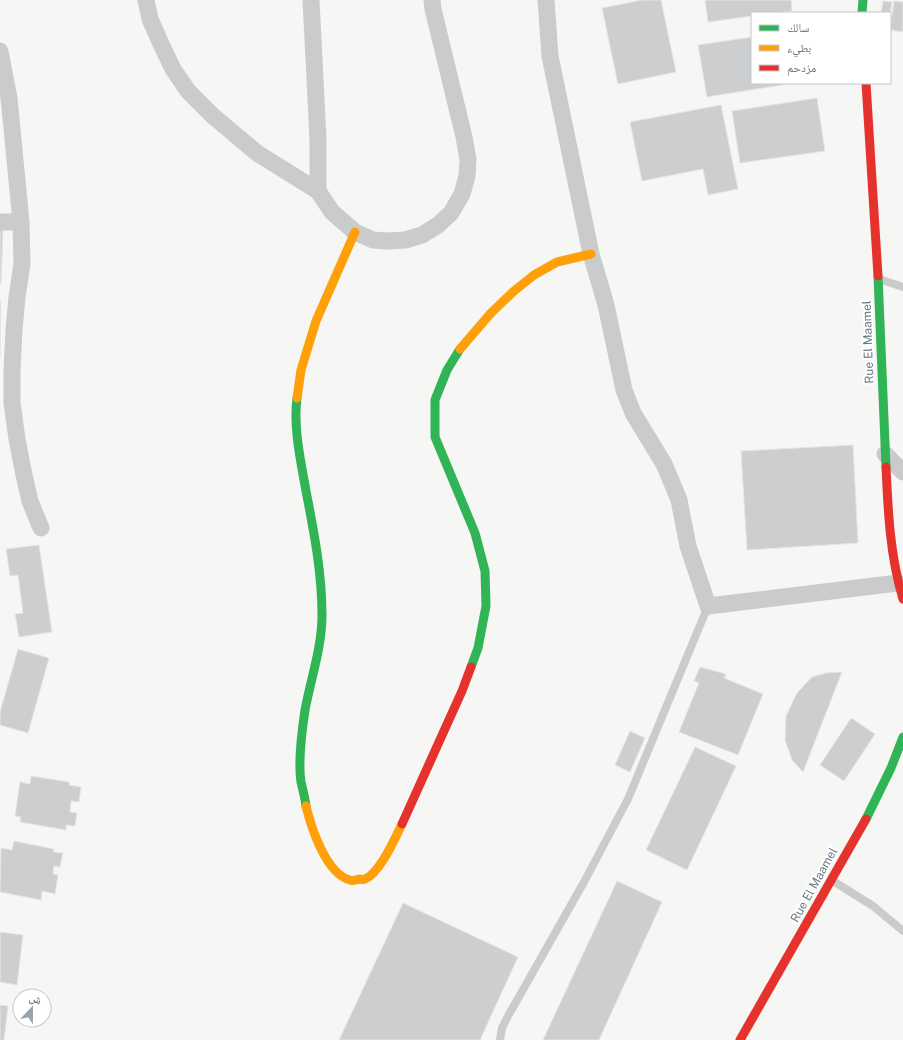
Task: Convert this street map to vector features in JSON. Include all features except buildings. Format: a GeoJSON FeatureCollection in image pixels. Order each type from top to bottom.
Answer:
{"type":"FeatureCollection","features":[{"type":"Feature","properties":{"kind":"street"},"geometry":{"type":"LineString","coordinates":[[146,0],[150,18],[173,68],[188,91],[213,116],[257,153],[318,191],[332,212],[356,232],[373,240],[388,241],[405,240],[422,235],[438,225],[451,213],[462,194],[467,176],[468,160],[464,137],[432,0]]}},
{"type":"Feature","properties":{"kind":"street"},"geometry":{"type":"LineString","coordinates":[[311,0],[318,139],[318,191]]}},
{"type":"Feature","properties":{"kind":"street"},"geometry":{"type":"LineString","coordinates":[[546,0],[550,56],[591,254],[606,305],[624,390],[633,413],[664,464],[679,500],[688,546],[708,606],[898,583]]}},
{"type":"Feature","properties":{"kind":"street"},"geometry":{"type":"LineString","coordinates":[[862,12],[863,0]]}},
{"type":"Feature","properties":{"kind":"street"},"geometry":{"type":"LineString","coordinates":[[0,50],[9,98],[21,222],[22,264],[16,297],[12,370],[12,403],[17,440],[30,501],[41,528]]}},
{"type":"Feature","properties":{"kind":"street","name":"Rue El Maamel"},"geometry":{"type":"LineString","coordinates":[[866,84],[878,279],[888,520],[898,583],[903,599]]}},
{"type":"Feature","properties":{"kind":"street"},"geometry":{"type":"LineString","coordinates":[[0,222],[21,222]]}},
{"type":"Feature","properties":{"kind":"street"},"geometry":{"type":"LineString","coordinates":[[356,232],[316,321],[301,370],[296,408],[299,454],[318,554],[322,616],[316,664],[304,710],[301,744],[301,782],[309,819],[322,853],[336,872],[350,880],[365,879],[376,870],[387,854],[408,813],[462,691],[478,648],[486,606],[485,571],[475,533],[435,437],[435,400],[447,370],[462,345],[491,313],[514,291],[534,275],[557,262],[591,254]]}},
{"type":"Feature","properties":{"kind":"street"},"geometry":{"type":"LineString","coordinates":[[885,454],[903,472]]}},
{"type":"Feature","properties":{"kind":"street","name":"Rue El Maamel"},"geometry":{"type":"LineString","coordinates":[[740,1040],[830,880],[868,816],[891,768],[903,738]]}},
{"type":"Feature","properties":{"kind":"lane"},"geometry":{"type":"LineString","coordinates":[[878,279],[903,287]]}},
{"type":"Feature","properties":{"kind":"lane"},"geometry":{"type":"LineString","coordinates":[[888,520],[899,538]]}},
{"type":"Feature","properties":{"kind":"lane"},"geometry":{"type":"LineString","coordinates":[[500,1040],[502,1028],[508,1016],[584,882],[628,799],[708,606]]}},
{"type":"Feature","properties":{"kind":"lane"},"geometry":{"type":"LineString","coordinates":[[830,880],[873,906],[903,931]]}},
{"type":"Feature","properties":{"kind":"traffic: fast"},"geometry":{"type":"LineString","coordinates":[[862,12],[863,0]]}},
{"type":"Feature","properties":{"kind":"traffic: fast"},"geometry":{"type":"LineString","coordinates":[[878,276],[886,467]]}},
{"type":"Feature","properties":{"kind":"traffic: fast"},"geometry":{"type":"LineString","coordinates":[[460,349],[447,370],[435,400],[435,437],[475,533],[485,571],[486,606],[478,648],[471,667]]}},
{"type":"Feature","properties":{"kind":"traffic: fast"},"geometry":{"type":"LineString","coordinates":[[297,398],[296,421],[298,445],[317,553],[322,599],[322,627],[305,710],[301,746],[300,774],[306,806]]}},
{"type":"Feature","properties":{"kind":"traffic: fast"},"geometry":{"type":"LineString","coordinates":[[866,819],[891,768],[903,737]]}},
{"type":"Feature","properties":{"kind":"traffic: slow"},"geometry":{"type":"LineString","coordinates":[[297,398],[301,370],[316,321],[355,232]]}},
{"type":"Feature","properties":{"kind":"traffic: slow"},"geometry":{"type":"LineString","coordinates":[[460,349],[491,313],[514,291],[534,275],[557,262],[591,254]]}},
{"type":"Feature","properties":{"kind":"traffic: slow"},"geometry":{"type":"LineString","coordinates":[[306,806],[316,837],[327,859],[341,876],[351,880],[365,879],[376,870],[391,846],[402,824]]}},
{"type":"Feature","properties":{"kind":"traffic: jam"},"geometry":{"type":"LineString","coordinates":[[866,84],[878,276]]}},
{"type":"Feature","properties":{"kind":"traffic: jam"},"geometry":{"type":"LineString","coordinates":[[886,467],[892,550],[903,599]]}},
{"type":"Feature","properties":{"kind":"traffic: jam"},"geometry":{"type":"LineString","coordinates":[[402,824],[462,691],[471,667]]}},
{"type":"Feature","properties":{"kind":"traffic: jam"},"geometry":{"type":"LineString","coordinates":[[740,1040],[866,819]]}}]}
